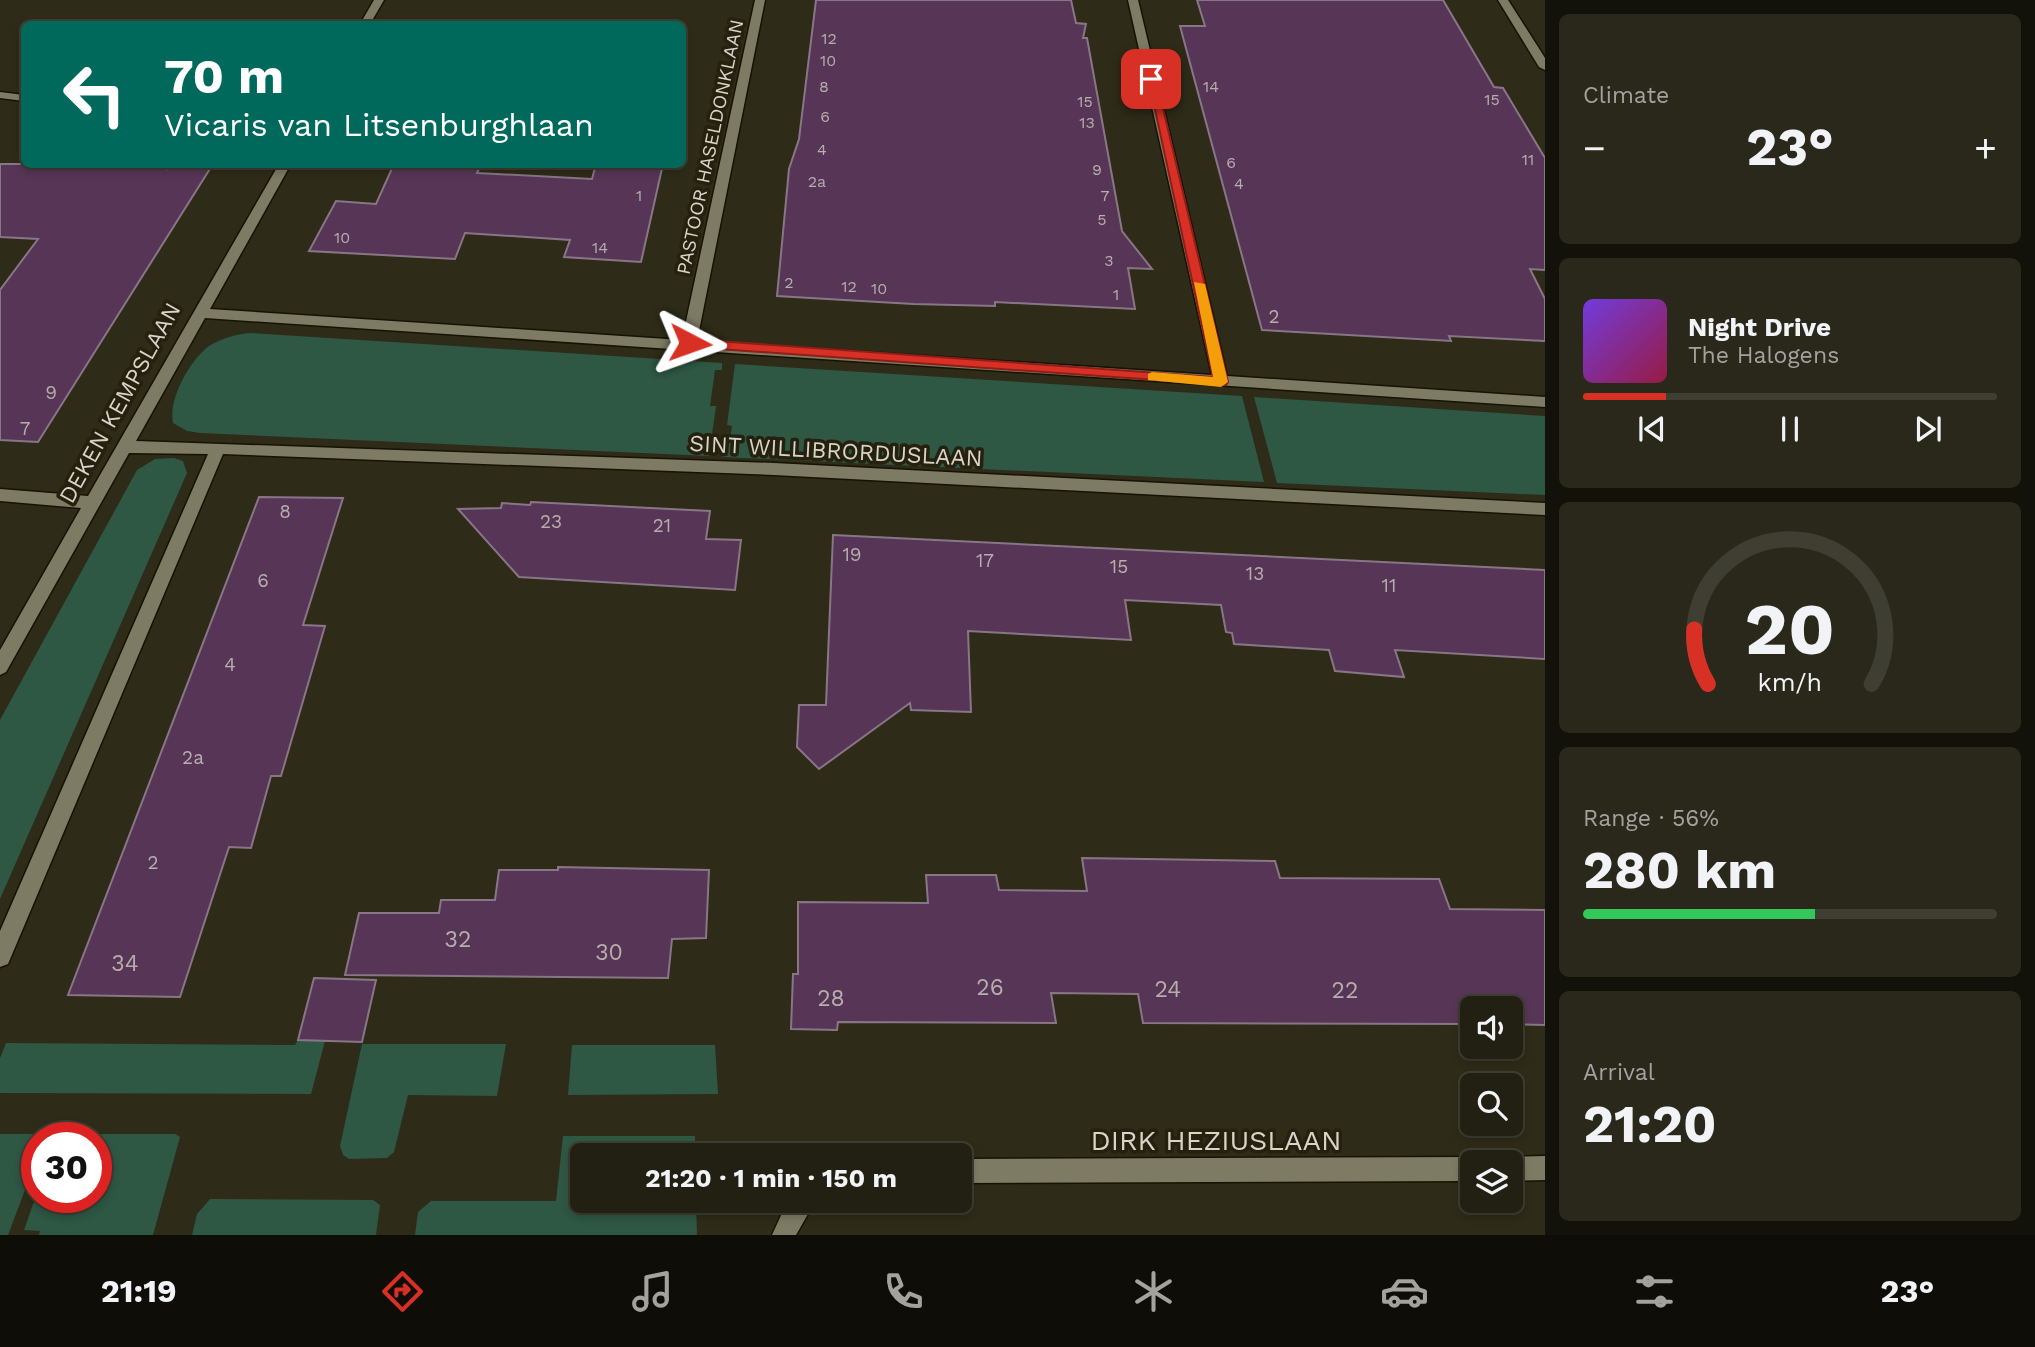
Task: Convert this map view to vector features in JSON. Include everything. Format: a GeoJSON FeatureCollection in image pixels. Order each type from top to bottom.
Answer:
{"type":"FeatureCollection","features":[{"type":"Feature","properties":{"kind":"street"},"geometry":{"type":"LineString","coordinates":[[367,21],[379,0]]}},
{"type":"Feature","properties":{"kind":"street","name":"PASTOOR HASELDONKLAAN"},"geometry":{"type":"LineString","coordinates":[[690,343],[760,0]]}},
{"type":"Feature","properties":{"kind":"street"},"geometry":{"type":"LineString","coordinates":[[1133,0],[1221,382]]}},
{"type":"Feature","properties":{"kind":"street"},"geometry":{"type":"LineString","coordinates":[[1503,0],[1545,67]]}},
{"type":"Feature","properties":{"kind":"street"},"geometry":{"type":"LineString","coordinates":[[0,95],[21,98]]}},
{"type":"Feature","properties":{"kind":"street","name":"DEKEN KEMPSLAAN"},"geometry":{"type":"LineString","coordinates":[[0,667],[198,313],[283,168]]}},
{"type":"Feature","properties":{"kind":"street"},"geometry":{"type":"LineString","coordinates":[[198,313],[690,343],[1221,382],[1545,402]]}},
{"type":"Feature","properties":{"kind":"street","name":"SINT WILLIBRORDUSLAAN"},"geometry":{"type":"LineString","coordinates":[[124,447],[218,448],[774,469],[1545,509]]}},
{"type":"Feature","properties":{"kind":"street"},"geometry":{"type":"LineString","coordinates":[[0,956],[218,448]]}},
{"type":"Feature","properties":{"kind":"street"},"geometry":{"type":"LineString","coordinates":[[0,495],[92,503]]}},
{"type":"Feature","properties":{"kind":"street"},"geometry":{"type":"LineString","coordinates":[[1523,1168],[1545,1168]]}},
{"type":"Feature","properties":{"kind":"street","name":"DIRK HEZIUSLAAN"},"geometry":{"type":"LineString","coordinates":[[972,1171],[1460,1169]]}},
{"type":"Feature","properties":{"kind":"street"},"geometry":{"type":"LineString","coordinates":[[784,1235],[794,1213]]}},
{"type":"Feature","properties":{"kind":"green space"},"geometry":{"type":"Polygon","coordinates":[[[251,333],[722,363],[722,370],[715,370],[710,406],[716,406],[709,456],[200,433],[187,431],[173,423],[172,413],[177,392],[188,370],[202,352],[229,337],[251,333]]]}},
{"type":"Feature","properties":{"kind":"green space"},"geometry":{"type":"Polygon","coordinates":[[[735,364],[1242,396],[1264,482],[722,457],[724,445],[729,445],[732,426],[727,425],[735,364]]]}},
{"type":"Feature","properties":{"kind":"green space"},"geometry":{"type":"Polygon","coordinates":[[[1254,397],[1545,416],[1545,495],[1277,483],[1254,397]]]}},
{"type":"Feature","properties":{"kind":"green space"},"geometry":{"type":"Polygon","coordinates":[[[174,458],[183,461],[187,473],[0,899],[0,720],[137,470],[155,459],[174,458]]]}},
{"type":"Feature","properties":{"kind":"green space"},"geometry":{"type":"Polygon","coordinates":[[[298,1040],[325,1041],[311,1094],[0,1093],[0,1058],[6,1043],[295,1045],[298,1040]]]}},
{"type":"Feature","properties":{"kind":"green space"},"geometry":{"type":"Polygon","coordinates":[[[362,1044],[506,1044],[497,1096],[408,1095],[394,1152],[387,1158],[349,1159],[343,1155],[340,1146],[362,1044]]]}},
{"type":"Feature","properties":{"kind":"green space"},"geometry":{"type":"Polygon","coordinates":[[[572,1045],[715,1045],[718,1094],[568,1095],[572,1045]]]}},
{"type":"Feature","properties":{"kind":"green space"},"geometry":{"type":"Polygon","coordinates":[[[0,1134],[21,1134],[21,1200],[8,1235],[0,1235],[0,1134]]]}},
{"type":"Feature","properties":{"kind":"green space"},"geometry":{"type":"Polygon","coordinates":[[[112,1134],[175,1134],[180,1137],[153,1235],[39,1235],[40,1231],[24,1230],[30,1213],[112,1213],[112,1134]]]}},
{"type":"Feature","properties":{"kind":"green space"},"geometry":{"type":"Polygon","coordinates":[[[563,1136],[695,1136],[695,1143],[570,1143],[570,1213],[696,1213],[697,1235],[415,1235],[418,1212],[431,1201],[556,1201],[563,1136]]]}},
{"type":"Feature","properties":{"kind":"green space"},"geometry":{"type":"Polygon","coordinates":[[[210,1199],[373,1200],[380,1205],[376,1235],[192,1235],[197,1214],[210,1199]]]}},
{"type":"Feature","properties":{"kind":"building"},"geometry":{"type":"Polygon","coordinates":[[[816,0],[1071,0],[1076,23],[1086,24],[1083,38],[1087,38],[1122,231],[1152,269],[1128,268],[1135,309],[995,302],[995,306],[913,304],[777,296],[789,169],[799,139],[816,0]]]}},
{"type":"Feature","properties":{"kind":"building"},"geometry":{"type":"Polygon","coordinates":[[[1197,0],[1443,0],[1494,87],[1503,88],[1545,158],[1545,270],[1530,269],[1545,299],[1545,341],[1449,336],[1451,341],[1262,330],[1180,26],[1205,26],[1197,0]]]}},
{"type":"Feature","properties":{"kind":"building"},"geometry":{"type":"Polygon","coordinates":[[[0,164],[21,164],[21,168],[210,168],[38,442],[0,440],[0,290],[38,239],[0,237],[0,164]]]}},
{"type":"Feature","properties":{"kind":"building"},"geometry":{"type":"Polygon","coordinates":[[[392,168],[479,168],[477,173],[592,179],[595,168],[662,168],[641,262],[564,257],[570,240],[465,233],[455,259],[309,251],[336,201],[376,204],[392,168]]]}},
{"type":"Feature","properties":{"kind":"building"},"geometry":{"type":"Polygon","coordinates":[[[259,497],[343,498],[303,625],[325,626],[281,776],[271,776],[251,848],[229,847],[180,997],[68,995],[259,497]]]}},
{"type":"Feature","properties":{"kind":"building"},"geometry":{"type":"Polygon","coordinates":[[[531,502],[710,511],[706,539],[741,540],[735,590],[519,577],[458,509],[501,508],[502,503],[530,505],[531,502]]]}},
{"type":"Feature","properties":{"kind":"building"},"geometry":{"type":"Polygon","coordinates":[[[833,535],[1545,570],[1545,659],[1395,650],[1404,677],[1335,671],[1329,650],[1234,644],[1232,633],[1226,632],[1221,605],[1125,600],[1131,640],[968,631],[971,712],[911,710],[910,703],[819,769],[797,747],[799,705],[826,705],[833,535]]]}},
{"type":"Feature","properties":{"kind":"building"},"geometry":{"type":"Polygon","coordinates":[[[1082,858],[1275,861],[1280,878],[1439,879],[1450,909],[1545,910],[1545,1025],[1523,1024],[1523,996],[1460,996],[1460,1024],[1143,1023],[1138,994],[1051,993],[1056,1023],[838,1022],[837,1030],[791,1029],[793,974],[798,974],[798,902],[928,903],[926,875],[996,875],[999,890],[1087,891],[1082,858]]]}},
{"type":"Feature","properties":{"kind":"building"},"geometry":{"type":"Polygon","coordinates":[[[558,867],[709,870],[706,938],[672,939],[668,978],[345,975],[359,913],[439,913],[441,900],[495,900],[499,870],[558,870],[558,867]]]}},
{"type":"Feature","properties":{"kind":"building"},"geometry":{"type":"Polygon","coordinates":[[[314,978],[376,980],[362,1042],[298,1040],[314,978]]]}},
{"type":"Feature","properties":{"kind":"slow traffic"},"geometry":{"type":"LineString","coordinates":[[1152,377],[1221,382],[1198,284]]}},
{"type":"Feature","properties":{"kind":"route"},"geometry":{"type":"LineString","coordinates":[[690,343],[1221,382],[1151,79]]}}]}
